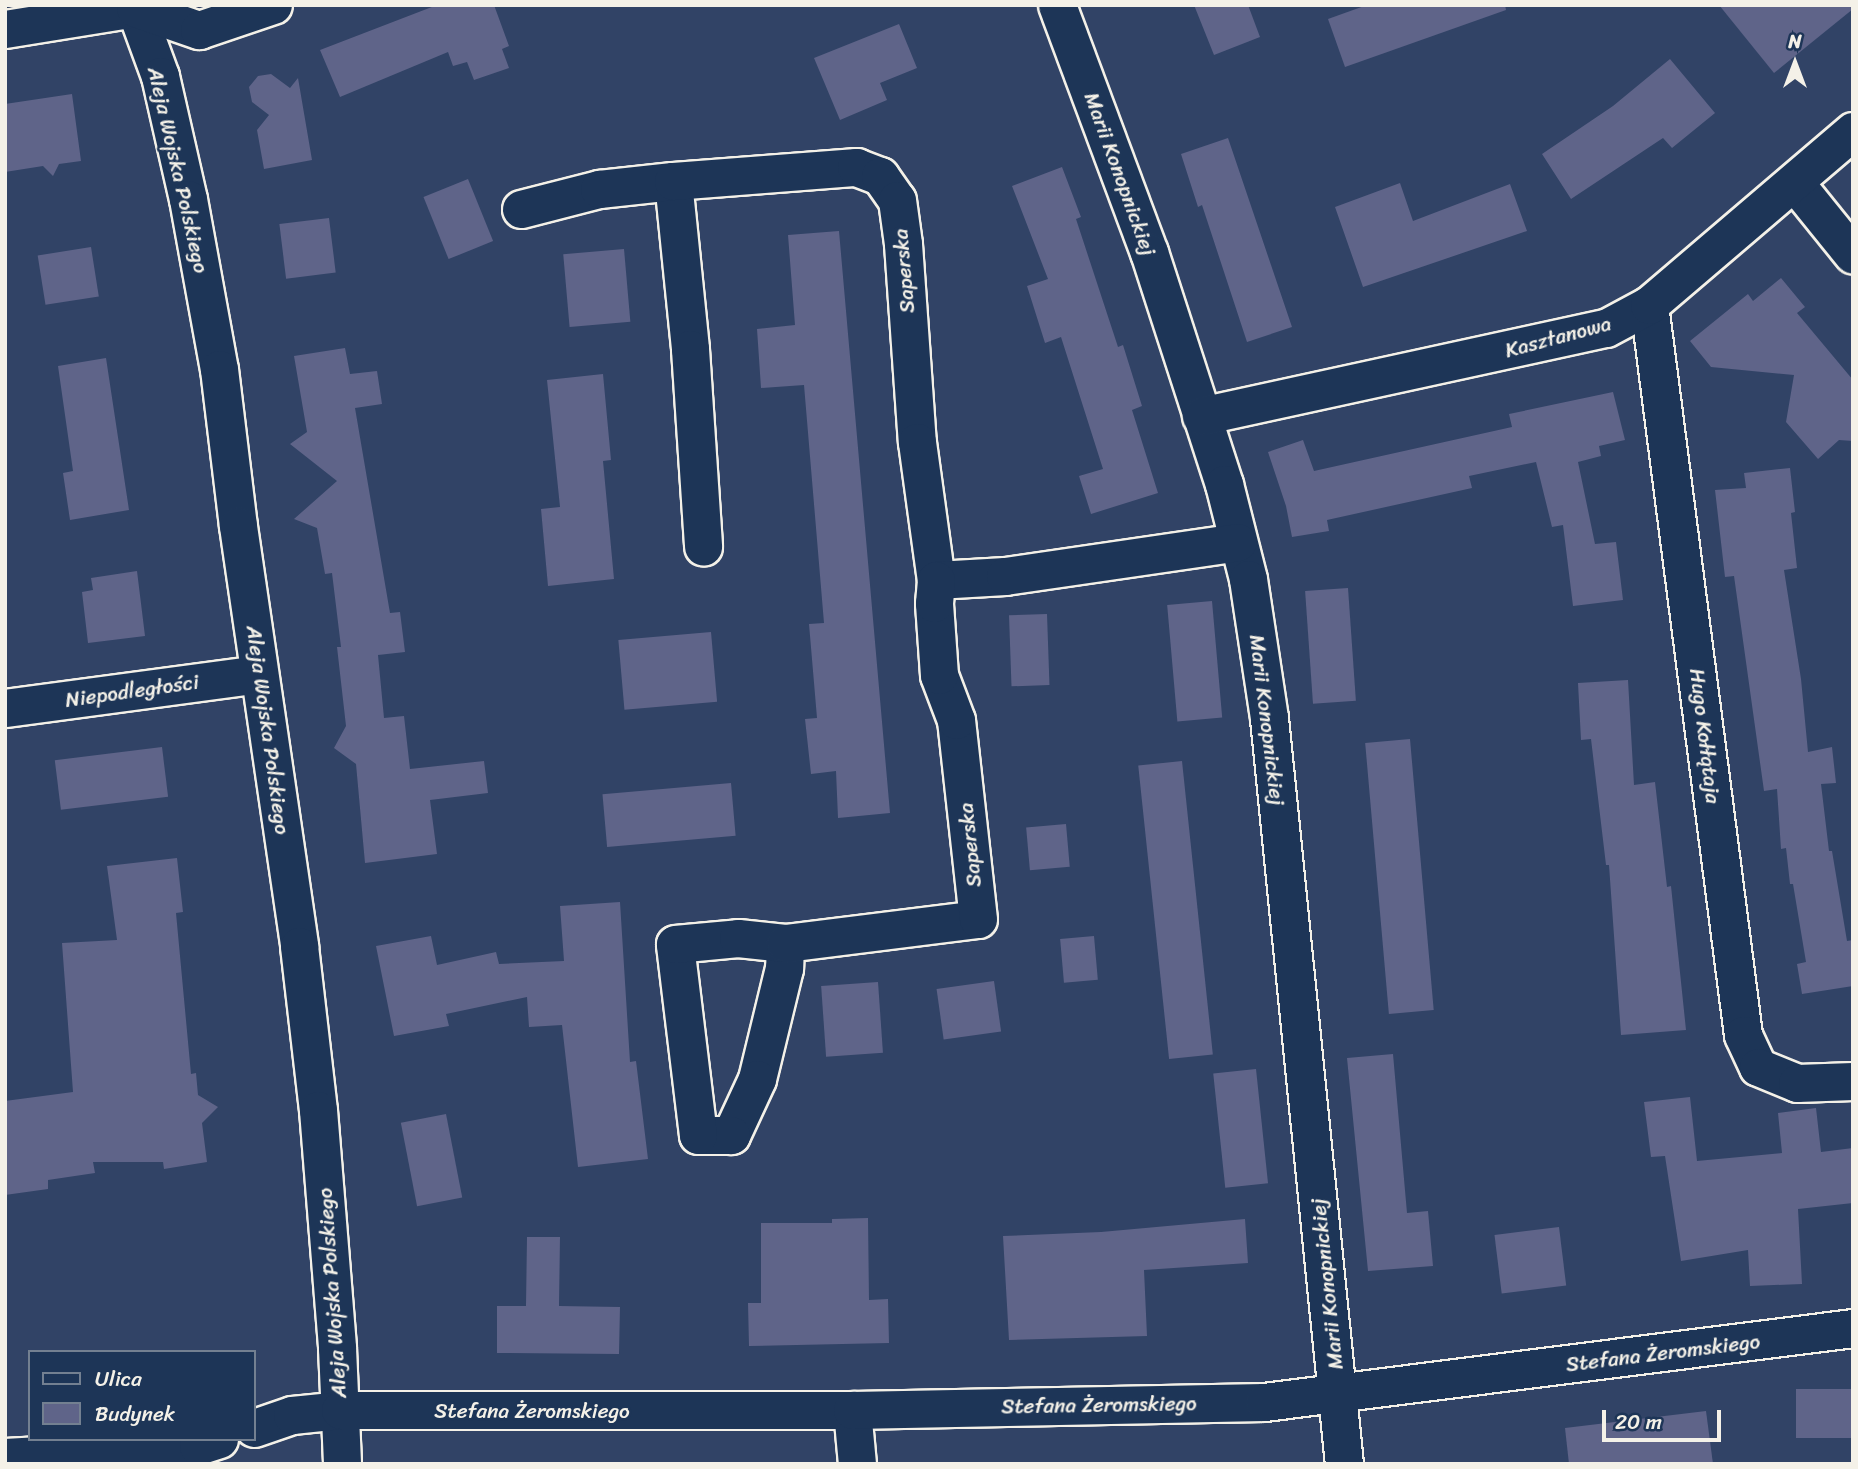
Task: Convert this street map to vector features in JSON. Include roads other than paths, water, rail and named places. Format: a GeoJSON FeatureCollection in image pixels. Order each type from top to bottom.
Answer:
{"type":"FeatureCollection","features":[{"type":"Feature","properties":{"kind":"street"},"geometry":{"type":"LineString","coordinates":[[5,29],[136,6],[199,30],[273,5]]}},
{"type":"Feature","properties":{"kind":"street","name":"Marii Konopnickiej"},"geometry":{"type":"LineString","coordinates":[[1057,5],[1149,252],[1224,484],[1248,579],[1269,718],[1344,1464]]}},
{"type":"Feature","properties":{"kind":"street","name":"Aleja Wojska Polskiego"},"geometry":{"type":"LineString","coordinates":[[136,6],[160,76],[219,369],[259,674],[299,946],[323,1155],[342,1464]]}},
{"type":"Feature","properties":{"kind":"street","name":"Kasztanowa"},"geometry":{"type":"LineString","coordinates":[[1201,416],[1606,328],[1649,305],[1853,131]]}},
{"type":"Feature","properties":{"kind":"street","name":"Saperska"},"geometry":{"type":"LineString","coordinates":[[521,209],[599,189],[856,167],[880,176],[897,200],[903,244],[917,442],[936,580],[933,603],[939,675],[957,720],[978,919],[785,943],[738,938],[675,944],[698,1135],[731,1135],[757,1079],[783,968],[785,943]]}},
{"type":"Feature","properties":{"kind":"street"},"geometry":{"type":"LineString","coordinates":[[673,181],[703,547]]}},
{"type":"Feature","properties":{"kind":"street"},"geometry":{"type":"LineString","coordinates":[[1795,183],[1853,255]]}},
{"type":"Feature","properties":{"kind":"street","name":"Hugo Kołłątaja"},"geometry":{"type":"LineString","coordinates":[[1649,305],[1744,1035],[1758,1068],[1797,1083],[1853,1081]]}},
{"type":"Feature","properties":{"kind":"street"},"geometry":{"type":"LineString","coordinates":[[936,580],[1005,576],[1238,542]]}},
{"type":"Feature","properties":{"kind":"street","name":"Niepodległości"},"geometry":{"type":"LineString","coordinates":[[5,708],[259,674]]}},
{"type":"Feature","properties":{"kind":"street","name":"Stefana Żeromskiego"},"geometry":{"type":"LineString","coordinates":[[256,1427],[292,1415],[340,1410],[852,1410],[1264,1402],[1853,1328]]}},
{"type":"Feature","properties":{"kind":"street"},"geometry":{"type":"LineString","coordinates":[[852,1410],[857,1464]]}},
{"type":"Feature","properties":{"kind":"street"},"geometry":{"type":"LineString","coordinates":[[5,1457],[198,1446],[213,1441]]}}]}
